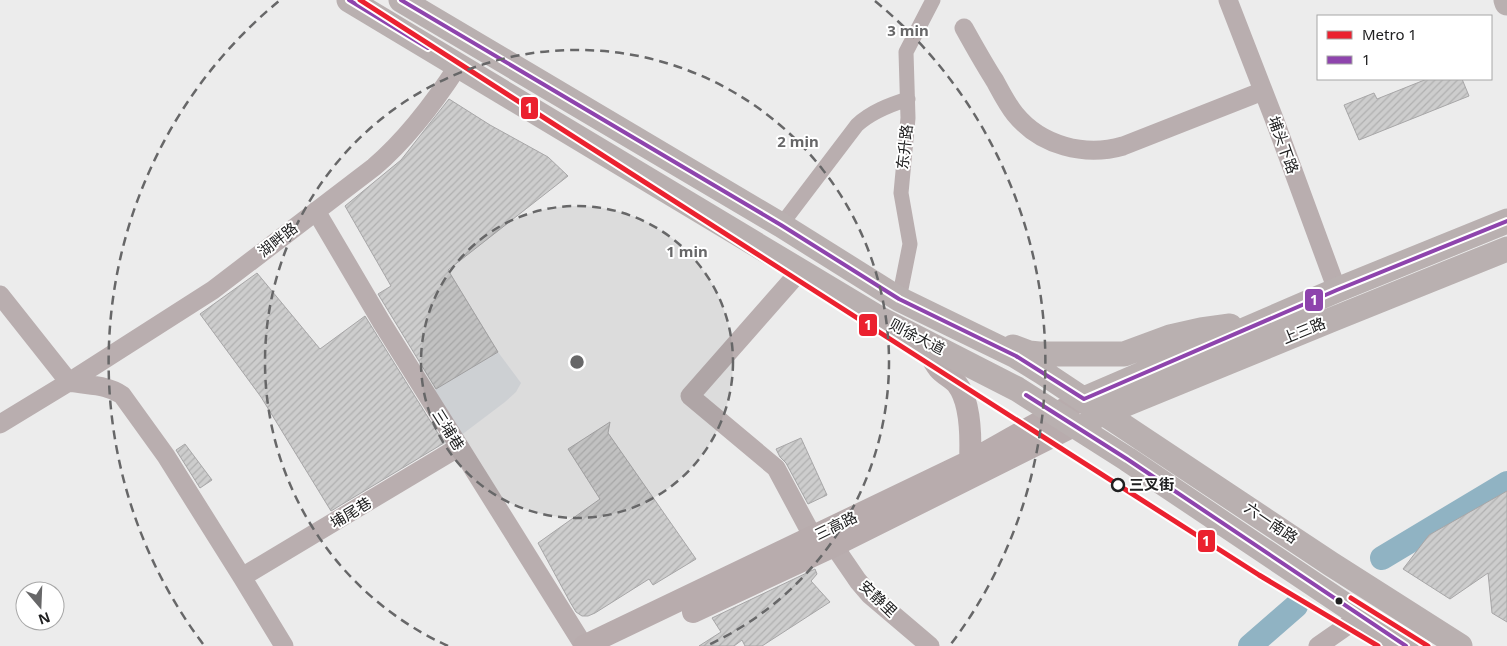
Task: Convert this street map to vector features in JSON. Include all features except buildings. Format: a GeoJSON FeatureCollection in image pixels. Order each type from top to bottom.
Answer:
{"type":"FeatureCollection","features":[{"type":"Feature","properties":{"kind":"main road","name":"则徐大道"},"geometry":{"type":"LineString","coordinates":[[349,0],[882,320],[1017,389],[1127,459],[1361,616]]}},
{"type":"Feature","properties":{"kind":"main road","name":"则徐大道"},"geometry":{"type":"LineString","coordinates":[[401,0],[781,225],[899,299],[1016,356],[1093,406]]}},
{"type":"Feature","properties":{"kind":"main road","name":"上三路"},"geometry":{"type":"LineString","coordinates":[[1093,406],[1184,355],[1507,221]]}},
{"type":"Feature","properties":{"kind":"main road","name":"上三路"},"geometry":{"type":"LineString","coordinates":[[1093,406],[1507,250]]}},
{"type":"Feature","properties":{"kind":"main road"},"geometry":{"type":"LineString","coordinates":[[944,321],[1029,353],[1109,355],[1124,354],[1170,337],[1201,330],[1263,323]]}},
{"type":"Feature","properties":{"kind":"main road"},"geometry":{"type":"LineString","coordinates":[[921,339],[940,370],[951,377],[964,398],[970,432],[970,460]]}},
{"type":"Feature","properties":{"kind":"main road"},"geometry":{"type":"LineString","coordinates":[[1064,420],[1093,406]]}},
{"type":"Feature","properties":{"kind":"main road","name":"六一南路"},"geometry":{"type":"LineString","coordinates":[[1093,406],[1331,564],[1460,646]]}},
{"type":"Feature","properties":{"kind":"main road","name":"三高路"},"geometry":{"type":"LineString","coordinates":[[584,646],[812,537],[1020,434],[1064,420]]}},
{"type":"Feature","properties":{"kind":"main road","name":"三高路"},"geometry":{"type":"LineString","coordinates":[[620,646],[834,546],[1064,420]]}},
{"type":"Feature","properties":{"kind":"main road"},"geometry":{"type":"LineString","coordinates":[[1361,616],[1406,646]]}},
{"type":"Feature","properties":{"kind":"street","name":"东升路"},"geometry":{"type":"LineString","coordinates":[[899,299],[910,244],[901,193],[908,118],[906,52],[933,0]]}},
{"type":"Feature","properties":{"kind":"street","name":"埔头下路"},"geometry":{"type":"LineString","coordinates":[[1228,0],[1337,290]]}},
{"type":"Feature","properties":{"kind":"street"},"geometry":{"type":"LineString","coordinates":[[964,28],[1016,114],[1046,139],[1077,150],[1101,151],[1123,146],[1262,91]]}},
{"type":"Feature","properties":{"kind":"street","name":"湖畔路"},"geometry":{"type":"LineString","coordinates":[[0,424],[213,290],[374,167],[396,148],[439,95],[458,66]]}},
{"type":"Feature","properties":{"kind":"street"},"geometry":{"type":"LineString","coordinates":[[781,225],[862,120],[879,110],[908,99]]}},
{"type":"Feature","properties":{"kind":"street","name":"三埔巷"},"geometry":{"type":"LineString","coordinates":[[316,211],[382,323],[584,646]]}},
{"type":"Feature","properties":{"kind":"street"},"geometry":{"type":"LineString","coordinates":[[800,271],[690,396],[776,468],[812,537]]}},
{"type":"Feature","properties":{"kind":"street"},"geometry":{"type":"LineString","coordinates":[[0,295],[69,382],[102,386],[113,389],[122,396],[166,456],[284,646]]}},
{"type":"Feature","properties":{"kind":"street","name":"埔尾巷"},"geometry":{"type":"LineString","coordinates":[[242,577],[459,447]]}},
{"type":"Feature","properties":{"kind":"street","name":"安静里"},"geometry":{"type":"LineString","coordinates":[[834,546],[858,581],[870,594],[930,646]]}},
{"type":"Feature","properties":{"kind":"street"},"geometry":{"type":"LineString","coordinates":[[1318,646],[1361,616]]}},
{"type":"Feature","properties":{"kind":"shaded area"},"geometry":{"type":"Polygon","coordinates":[[[498,352],[521,383],[516,392],[505,402],[460,436],[434,390],[498,352]]]}},
{"type":"Feature","properties":{"kind":"waterway"},"geometry":{"type":"LineString","coordinates":[[1382,558],[1507,483]]}},
{"type":"Feature","properties":{"kind":"waterway"},"geometry":{"type":"LineString","coordinates":[[1250,646],[1296,606]]}},
{"type":"Feature","properties":{"kind":"metro line","name":"1"},"geometry":{"type":"LineString","coordinates":[[360,0],[1259,575],[1378,646]]}},
{"type":"Feature","properties":{"kind":"metro line","name":"1"},"geometry":{"type":"LineString","coordinates":[[1351,598],[1428,646]]}},
{"type":"Feature","properties":{"kind":"transit line","name":"1"},"geometry":{"type":"LineString","coordinates":[[349,0],[428,48]]}},
{"type":"Feature","properties":{"kind":"transit line","name":"1"},"geometry":{"type":"LineString","coordinates":[[401,0],[781,225],[899,299],[1016,356],[1084,399],[1337,290],[1507,221]]}},
{"type":"Feature","properties":{"kind":"transit line","name":"1"},"geometry":{"type":"LineString","coordinates":[[1026,395],[1127,459],[1406,646]]}},
{"type":"Feature","properties":{"kind":"place","name":"三叉街"},"geometry":{"type":"Point","coordinates":[1118,485]}}]}
